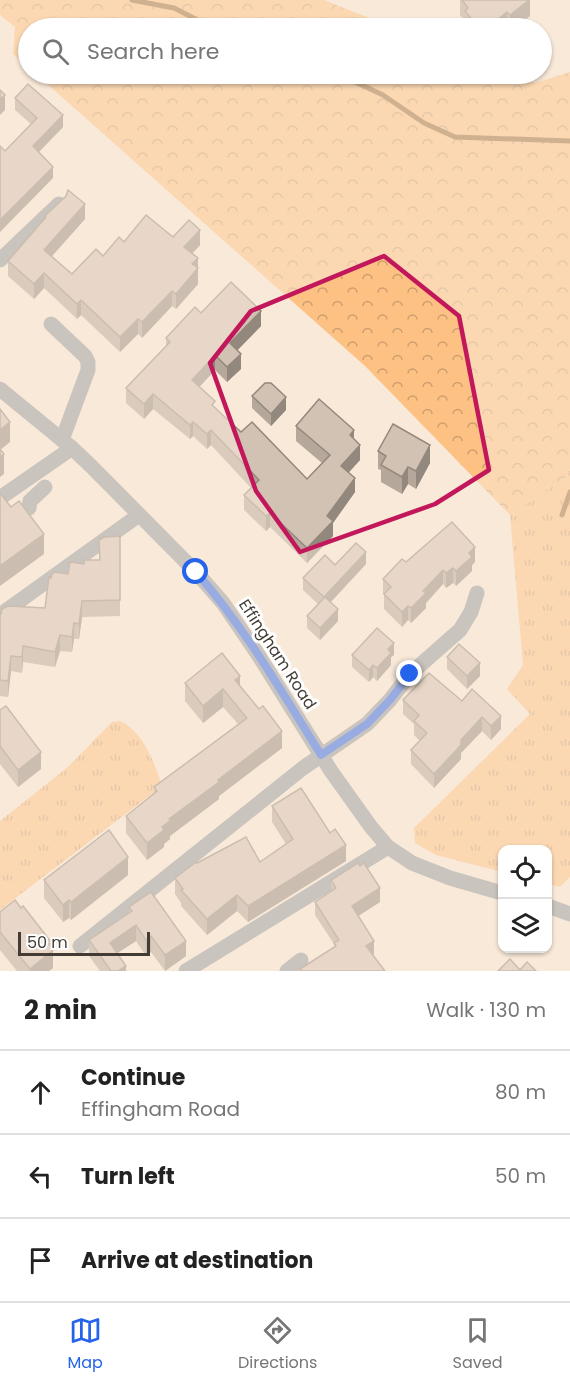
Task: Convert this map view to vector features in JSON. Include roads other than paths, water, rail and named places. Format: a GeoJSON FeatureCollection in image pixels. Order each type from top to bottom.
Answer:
{"type":"FeatureCollection","features":[{"type":"Feature","properties":{"kind":"street"},"geometry":{"type":"LineString","coordinates":[[0,260],[59,204]]}},
{"type":"Feature","properties":{"kind":"street"},"geometry":{"type":"LineString","coordinates":[[0,498],[67,444],[88,370],[88,362],[85,356],[51,324]]}},
{"type":"Feature","properties":{"kind":"street","name":"Effingham Road"},"geometry":{"type":"LineString","coordinates":[[0,389],[67,444],[140,514],[223,603],[331,771],[388,847],[412,863],[450,878],[498,892]]}},
{"type":"Feature","properties":{"kind":"street"},"geometry":{"type":"LineString","coordinates":[[29,508],[30,501],[45,487]]}},
{"type":"Feature","properties":{"kind":"street"},"geometry":{"type":"LineString","coordinates":[[0,615],[140,514]]}},
{"type":"Feature","properties":{"kind":"street"},"geometry":{"type":"LineString","coordinates":[[80,946],[303,768],[367,724],[410,674],[460,630],[471,612],[477,592]]}},
{"type":"Feature","properties":{"kind":"street"},"geometry":{"type":"LineString","coordinates":[[186,971],[388,847]]}},
{"type":"Feature","properties":{"kind":"street"},"geometry":{"type":"LineString","coordinates":[[552,907],[570,914]]}},
{"type":"Feature","properties":{"kind":"street"},"geometry":{"type":"LineString","coordinates":[[287,971],[302,960]]}},
{"type":"Feature","properties":{"kind":"waterway"},"geometry":{"type":"LineString","coordinates":[[132,0],[174,8],[194,18]]}},
{"type":"Feature","properties":{"kind":"waterway"},"geometry":{"type":"LineString","coordinates":[[359,84],[383,95],[424,123],[455,137],[570,141]]}},
{"type":"Feature","properties":{"kind":"waterway"},"geometry":{"type":"LineString","coordinates":[[562,515],[570,492]]}}]}
